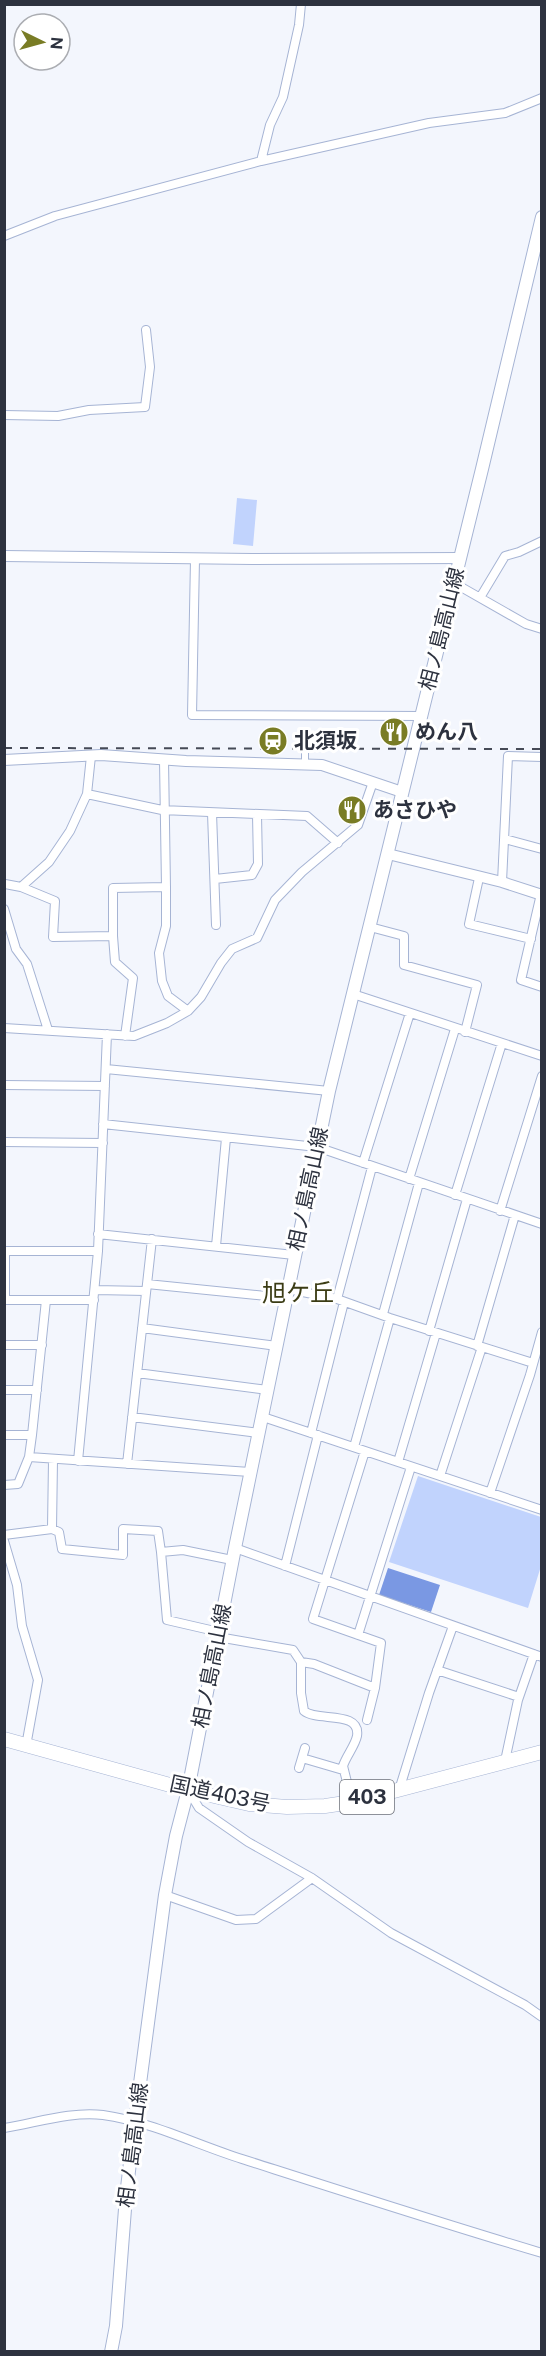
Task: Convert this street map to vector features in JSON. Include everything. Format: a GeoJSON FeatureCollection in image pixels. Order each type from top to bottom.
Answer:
{"type":"FeatureCollection","features":[{"type":"Feature","properties":{"kind":"highway","name":"国道403号"},"geometry":{"type":"LineString","coordinates":[[4,1739],[188,1790],[249,1804],[287,1807],[326,1806],[352,1802],[542,1752]]}},
{"type":"Feature","properties":{"kind":"main road","name":"相ノ島高山線"},"geometry":{"type":"LineString","coordinates":[[111,2352],[116,2326],[126,2196],[135,2121],[165,1895],[176,1836],[188,1790],[233,1554],[329,1091],[542,217]]}},
{"type":"Feature","properties":{"kind":"street"},"geometry":{"type":"LineString","coordinates":[[261,161],[270,125],[283,98],[299,25],[301,4]]}},
{"type":"Feature","properties":{"kind":"street"},"geometry":{"type":"LineString","coordinates":[[4,236],[55,216],[261,161],[429,123],[505,113],[542,98]]}},
{"type":"Feature","properties":{"kind":"street"},"geometry":{"type":"LineString","coordinates":[[4,415],[58,417],[89,410],[144,408],[150,367],[146,330]]}},
{"type":"Feature","properties":{"kind":"street"},"geometry":{"type":"LineString","coordinates":[[481,596],[505,556],[542,541]]}},
{"type":"Feature","properties":{"kind":"street"},"geometry":{"type":"LineString","coordinates":[[4,556],[195,559],[460,558]]}},
{"type":"Feature","properties":{"kind":"street"},"geometry":{"type":"LineString","coordinates":[[195,559],[192,715],[421,716]]}},
{"type":"Feature","properties":{"kind":"street"},"geometry":{"type":"LineString","coordinates":[[454,583],[481,596],[526,624],[542,629]]}},
{"type":"Feature","properties":{"kind":"street"},"geometry":{"type":"LineString","coordinates":[[305,764],[305,745],[337,743]]}},
{"type":"Feature","properties":{"kind":"street"},"geometry":{"type":"LineString","coordinates":[[4,760],[91,756],[322,765],[402,792]]}},
{"type":"Feature","properties":{"kind":"street"},"geometry":{"type":"LineString","coordinates":[[21,887],[49,862],[70,831],[87,794],[91,756]]}},
{"type":"Feature","properties":{"kind":"street"},"geometry":{"type":"LineString","coordinates":[[502,882],[508,756],[542,757]]}},
{"type":"Feature","properties":{"kind":"street"},"geometry":{"type":"LineString","coordinates":[[164,760],[166,926],[159,953],[162,981],[168,996],[188,1011]]}},
{"type":"Feature","properties":{"kind":"street"},"geometry":{"type":"LineString","coordinates":[[4,1028],[134,1036],[188,1011],[201,997],[232,949],[256,938],[275,900],[302,872],[358,825],[373,782]]}},
{"type":"Feature","properties":{"kind":"street"},"geometry":{"type":"LineString","coordinates":[[87,794],[165,810],[307,816],[338,843]]}},
{"type":"Feature","properties":{"kind":"street"},"geometry":{"type":"LineString","coordinates":[[212,813],[216,925]]}},
{"type":"Feature","properties":{"kind":"street"},"geometry":{"type":"LineString","coordinates":[[215,879],[252,875],[258,864],[257,815]]}},
{"type":"Feature","properties":{"kind":"street"},"geometry":{"type":"LineString","coordinates":[[505,839],[542,849]]}},
{"type":"Feature","properties":{"kind":"street"},"geometry":{"type":"LineString","coordinates":[[388,854],[502,882],[541,895],[521,980],[542,987]]}},
{"type":"Feature","properties":{"kind":"street"},"geometry":{"type":"LineString","coordinates":[[479,878],[469,924],[531,939]]}},
{"type":"Feature","properties":{"kind":"street"},"geometry":{"type":"LineString","coordinates":[[4,892],[5,884],[21,887],[55,901],[53,937],[114,936]]}},
{"type":"Feature","properties":{"kind":"street"},"geometry":{"type":"LineString","coordinates":[[125,1036],[133,978],[115,962],[113,888],[166,887]]}},
{"type":"Feature","properties":{"kind":"street"},"geometry":{"type":"LineString","coordinates":[[4,909],[16,949],[27,964],[48,1030]]}},
{"type":"Feature","properties":{"kind":"street"},"geometry":{"type":"LineString","coordinates":[[370,927],[404,936],[404,965],[477,985],[465,1032]]}},
{"type":"Feature","properties":{"kind":"street"},"geometry":{"type":"LineString","coordinates":[[353,994],[542,1056]]}},
{"type":"Feature","properties":{"kind":"street"},"geometry":{"type":"LineString","coordinates":[[363,1163],[410,1013]]}},
{"type":"Feature","properties":{"kind":"street"},"geometry":{"type":"LineString","coordinates":[[409,1179],[455,1029]]}},
{"type":"Feature","properties":{"kind":"street"},"geometry":{"type":"LineString","coordinates":[[78,1461],[98,1251],[107,1034]]}},
{"type":"Feature","properties":{"kind":"street"},"geometry":{"type":"LineString","coordinates":[[454,1195],[502,1043]]}},
{"type":"Feature","properties":{"kind":"street"},"geometry":{"type":"LineString","coordinates":[[106,1069],[329,1091]]}},
{"type":"Feature","properties":{"kind":"street"},"geometry":{"type":"LineString","coordinates":[[500,1210],[542,1076]]}},
{"type":"Feature","properties":{"kind":"street"},"geometry":{"type":"LineString","coordinates":[[4,1085],[105,1086]]}},
{"type":"Feature","properties":{"kind":"street"},"geometry":{"type":"LineString","coordinates":[[103,1125],[317,1147],[542,1224]]}},
{"type":"Feature","properties":{"kind":"street"},"geometry":{"type":"LineString","coordinates":[[216,1246],[226,1138]]}},
{"type":"Feature","properties":{"kind":"street"},"geometry":{"type":"LineString","coordinates":[[4,1142],[102,1143]]}},
{"type":"Feature","properties":{"kind":"street"},"geometry":{"type":"LineString","coordinates":[[285,1566],[315,1434],[340,1300],[372,1167]]}},
{"type":"Feature","properties":{"kind":"street"},"geometry":{"type":"LineString","coordinates":[[354,1447],[419,1183]]}},
{"type":"Feature","properties":{"kind":"street"},"geometry":{"type":"LineString","coordinates":[[398,1462],[466,1199]]}},
{"type":"Feature","properties":{"kind":"street"},"geometry":{"type":"LineString","coordinates":[[440,1476],[480,1347],[515,1215]]}},
{"type":"Feature","properties":{"kind":"street"},"geometry":{"type":"LineString","coordinates":[[98,1234],[294,1255]]}},
{"type":"Feature","properties":{"kind":"street"},"geometry":{"type":"LineString","coordinates":[[127,1464],[152,1239]]}},
{"type":"Feature","properties":{"kind":"street"},"geometry":{"type":"LineString","coordinates":[[94,1300],[5,1300],[5,1251],[98,1251]]}},
{"type":"Feature","properties":{"kind":"street"},"geometry":{"type":"LineString","coordinates":[[95,1290],[146,1288],[287,1293],[340,1300],[432,1332],[533,1363]]}},
{"type":"Feature","properties":{"kind":"street"},"geometry":{"type":"LineString","coordinates":[[4,1485],[18,1484],[29,1457],[46,1300]]}},
{"type":"Feature","properties":{"kind":"street"},"geometry":{"type":"LineString","coordinates":[[142,1328],[276,1346]]}},
{"type":"Feature","properties":{"kind":"street"},"geometry":{"type":"LineString","coordinates":[[490,1493],[542,1332]]}},
{"type":"Feature","properties":{"kind":"street"},"geometry":{"type":"LineString","coordinates":[[4,1345],[42,1345]]}},
{"type":"Feature","properties":{"kind":"street"},"geometry":{"type":"LineString","coordinates":[[137,1373],[268,1390]]}},
{"type":"Feature","properties":{"kind":"street"},"geometry":{"type":"LineString","coordinates":[[4,1390],[37,1390]]}},
{"type":"Feature","properties":{"kind":"street"},"geometry":{"type":"LineString","coordinates":[[132,1417],[259,1433]]}},
{"type":"Feature","properties":{"kind":"street"},"geometry":{"type":"LineString","coordinates":[[263,1417],[542,1510]]}},
{"type":"Feature","properties":{"kind":"street"},"geometry":{"type":"LineString","coordinates":[[4,1435],[32,1435]]}},
{"type":"Feature","properties":{"kind":"street"},"geometry":{"type":"LineString","coordinates":[[365,1451],[313,1618],[381,1643],[375,1688],[367,1720]]}},
{"type":"Feature","properties":{"kind":"street"},"geometry":{"type":"LineString","coordinates":[[29,1457],[250,1472]]}},
{"type":"Feature","properties":{"kind":"street"},"geometry":{"type":"LineString","coordinates":[[52,1529],[53,1460]]}},
{"type":"Feature","properties":{"kind":"street"},"geometry":{"type":"LineString","coordinates":[[358,1635],[411,1467]]}},
{"type":"Feature","properties":{"kind":"street"},"geometry":{"type":"LineString","coordinates":[[4,1534],[52,1529],[59,1532],[62,1550],[123,1555],[123,1529],[158,1527],[167,1620],[219,1635],[293,1650],[301,1662],[304,1711],[309,1716],[345,1719],[354,1723],[357,1739],[346,1756],[343,1770],[352,1802]]}},
{"type":"Feature","properties":{"kind":"street"},"geometry":{"type":"LineString","coordinates":[[4,1541],[17,1585],[22,1626],[38,1680],[26,1746]]}},
{"type":"Feature","properties":{"kind":"street"},"geometry":{"type":"LineString","coordinates":[[161,1552],[183,1550],[233,1554],[285,1566],[538,1656],[519,1697],[505,1761]]}},
{"type":"Feature","properties":{"kind":"street"},"geometry":{"type":"LineString","coordinates":[[400,1788],[453,1626]]}},
{"type":"Feature","properties":{"kind":"street"},"geometry":{"type":"LineString","coordinates":[[301,1662],[314,1664],[375,1688]]}},
{"type":"Feature","properties":{"kind":"street"},"geometry":{"type":"LineString","coordinates":[[437,1670],[519,1697]]}},
{"type":"Feature","properties":{"kind":"street"},"geometry":{"type":"LineString","coordinates":[[299,1768],[305,1748]]}},
{"type":"Feature","properties":{"kind":"street"},"geometry":{"type":"LineString","coordinates":[[302,1758],[343,1770]]}},
{"type":"Feature","properties":{"kind":"street"},"geometry":{"type":"LineString","coordinates":[[188,1790],[199,1808],[248,1842],[312,1878],[391,1933],[525,2005],[542,2017]]}},
{"type":"Feature","properties":{"kind":"street"},"geometry":{"type":"LineString","coordinates":[[165,1895],[236,1920],[256,1919],[312,1878]]}},
{"type":"Feature","properties":{"kind":"street"},"geometry":{"type":"LineString","coordinates":[[4,2128],[77,2115],[101,2115],[135,2121],[160,2128],[218,2151],[542,2253]]}},
{"type":"Feature","properties":{"kind":"shaded area"},"geometry":{"type":"Polygon","coordinates":[[[237,498],[257,500],[253,546],[233,544],[237,498]]]}},
{"type":"Feature","properties":{"kind":"shaded area"},"geometry":{"type":"Polygon","coordinates":[[[418,1476],[541,1517],[541,1566],[528,1608],[389,1562],[418,1476]]]}},
{"type":"Feature","properties":{"kind":"water"},"geometry":{"type":"Polygon","coordinates":[[[388,1568],[440,1585],[431,1612],[379,1595],[388,1568]]]}},
{"type":"Feature","properties":{"kind":"railway"},"geometry":{"type":"LineString","coordinates":[[4,748],[542,749]]}},
{"type":"Feature","properties":{"kind":"place","name":"めん八"},"geometry":{"type":"Point","coordinates":[394,732]}},
{"type":"Feature","properties":{"kind":"place","name":"北須坂"},"geometry":{"type":"Point","coordinates":[273,741]}},
{"type":"Feature","properties":{"kind":"place","name":"あさひや"},"geometry":{"type":"Point","coordinates":[352,810]}},
{"type":"Feature","properties":{"kind":"district","name":"旭ケ丘"},"geometry":{"type":"Point","coordinates":[298,1293]}}]}
